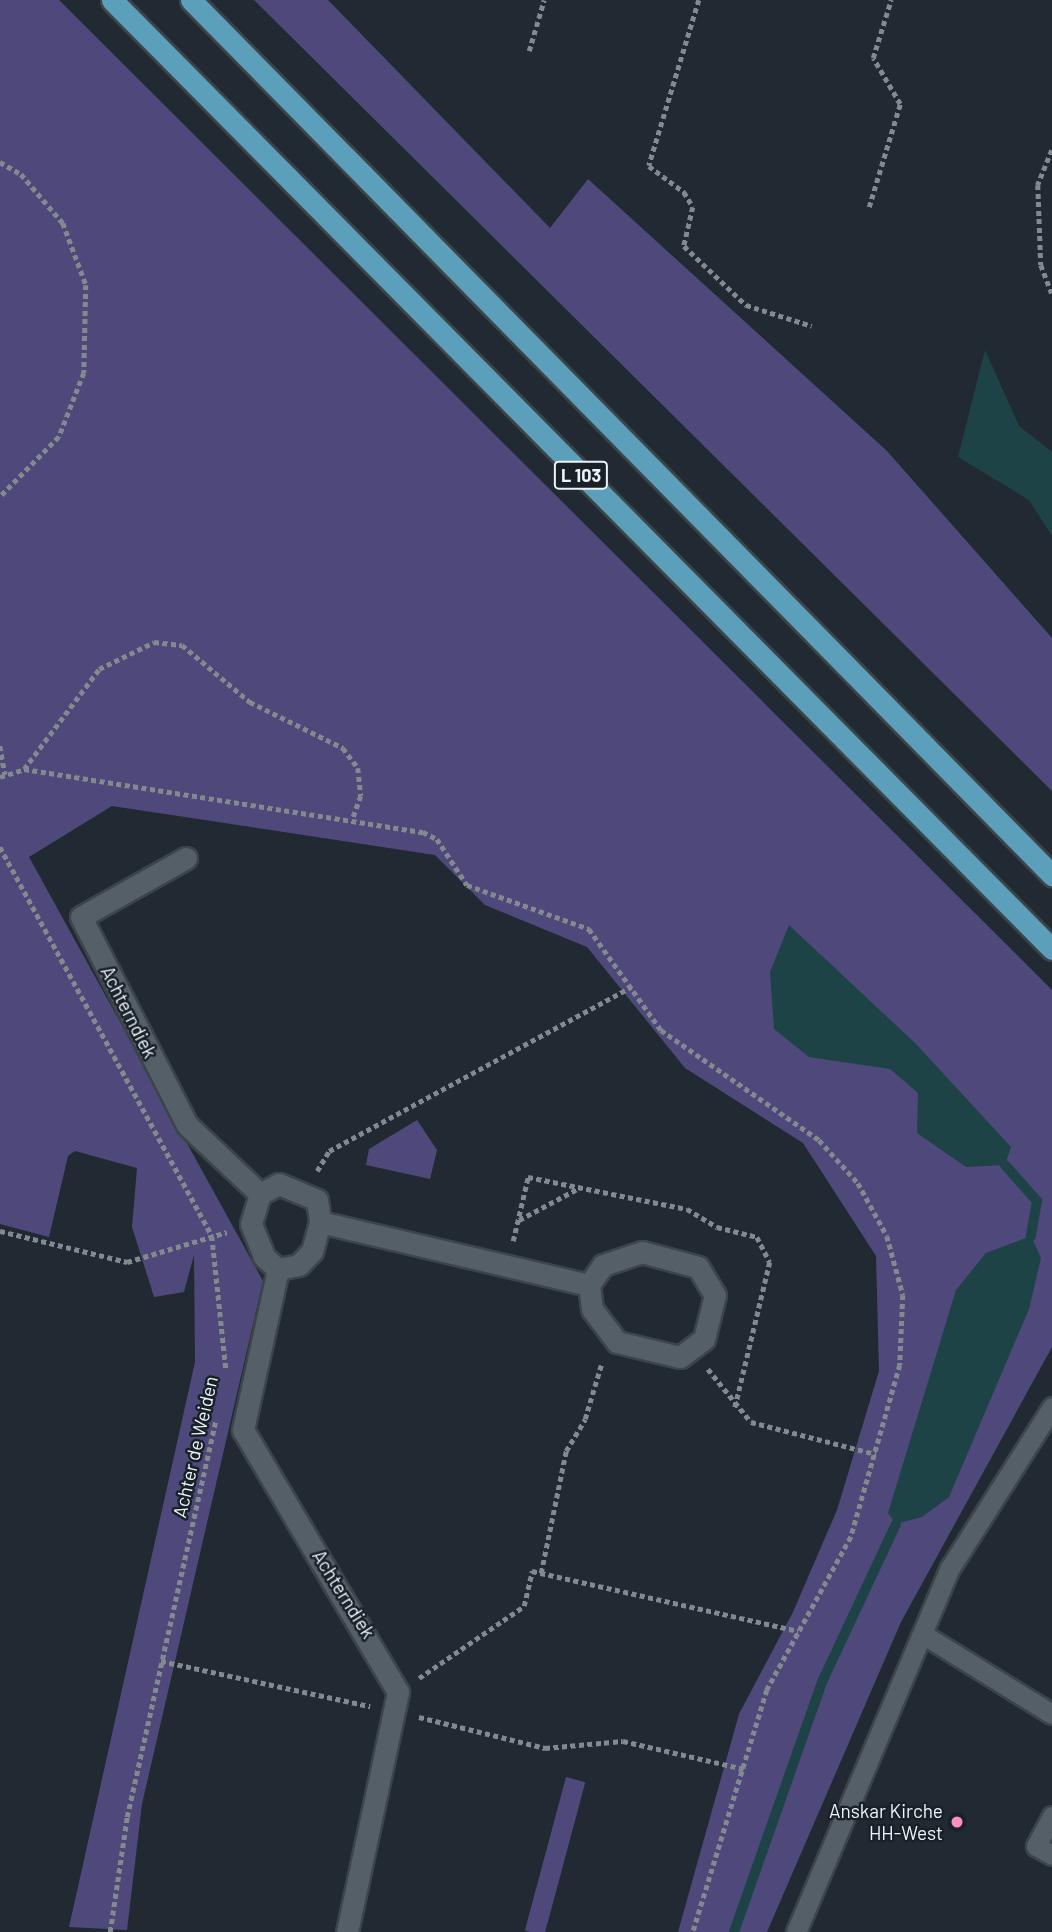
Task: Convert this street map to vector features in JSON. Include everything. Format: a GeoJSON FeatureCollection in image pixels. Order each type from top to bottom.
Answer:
{"type":"FeatureCollection","features":[{"type":"Feature","properties":{"kind":"highway","name":"L 103"},"geometry":{"type":"LineString","coordinates":[[112,0],[1052,949]]}},
{"type":"Feature","properties":{"kind":"highway","name":"L 103"},"geometry":{"type":"LineString","coordinates":[[191,0],[1052,875]]}},
{"type":"Feature","properties":{"kind":"street","name":"Achterndiek"},"geometry":{"type":"LineString","coordinates":[[186,858],[81,917],[187,1125],[260,1194]]}},
{"type":"Feature","properties":{"kind":"street"},"geometry":{"type":"LineString","coordinates":[[279,1184],[305,1190],[317,1200],[320,1222],[312,1251],[299,1265],[278,1269],[264,1257],[251,1224],[260,1194],[279,1184]]}},
{"type":"Feature","properties":{"kind":"street"},"geometry":{"type":"LineString","coordinates":[[320,1222],[589,1285]]}},
{"type":"Feature","properties":{"kind":"street"},"geometry":{"type":"LineString","coordinates":[[642,1252],[698,1267],[715,1295],[705,1339],[680,1357],[617,1342],[592,1309],[589,1285],[603,1265],[642,1252]]}},
{"type":"Feature","properties":{"kind":"street","name":"Achterndiek"},"geometry":{"type":"LineString","coordinates":[[278,1269],[243,1430],[398,1702]]}},
{"type":"Feature","properties":{"kind":"street"},"geometry":{"type":"LineString","coordinates":[[348,1932],[398,1702]]}},
{"type":"Feature","properties":{"kind":"lane"},"geometry":{"type":"LineString","coordinates":[[796,1932],[950,1568],[1052,1407]]}},
{"type":"Feature","properties":{"kind":"lane"},"geometry":{"type":"LineString","coordinates":[[924,1634],[1052,1714]]}},
{"type":"Feature","properties":{"kind":"lane"},"geometry":{"type":"LineString","coordinates":[[1052,1816],[1036,1846],[1052,1855]]}},
{"type":"Feature","properties":{"kind":"path"},"geometry":{"type":"LineString","coordinates":[[528,51],[544,0]]}},
{"type":"Feature","properties":{"kind":"path"},"geometry":{"type":"LineString","coordinates":[[699,0],[649,166],[684,191],[693,207],[684,246],[746,305],[811,326]]}},
{"type":"Feature","properties":{"kind":"path"},"geometry":{"type":"LineString","coordinates":[[869,207],[900,104],[873,58],[891,0]]}},
{"type":"Feature","properties":{"kind":"path"},"geometry":{"type":"LineString","coordinates":[[1052,150],[1038,185],[1041,265],[1052,293]]}},
{"type":"Feature","properties":{"kind":"path"},"geometry":{"type":"LineString","coordinates":[[0,162],[21,174],[63,223],[86,285],[84,373],[69,411],[58,437],[0,497]]}},
{"type":"Feature","properties":{"kind":"path"},"geometry":{"type":"LineString","coordinates":[[24,769],[99,669],[154,642],[182,645],[250,702],[343,748],[358,768],[360,796],[353,818]]}},
{"type":"Feature","properties":{"kind":"path"},"geometry":{"type":"LineString","coordinates":[[0,746],[3,776],[24,769],[353,818],[423,832],[437,839],[467,885],[589,929],[661,1030],[820,1140],[858,1184],[887,1236],[903,1295],[900,1365],[851,1538],[767,1690],[693,1932]]}},
{"type":"Feature","properties":{"kind":"path","name":"Achter de Weiden"},"geometry":{"type":"LineString","coordinates":[[0,847],[212,1236],[224,1380]]}},
{"type":"Feature","properties":{"kind":"path"},"geometry":{"type":"LineString","coordinates":[[305,1190],[329,1151],[631,986]]}},
{"type":"Feature","properties":{"kind":"path"},"geometry":{"type":"LineString","coordinates":[[517,1221],[580,1187]]}},
{"type":"Feature","properties":{"kind":"path"},"geometry":{"type":"LineString","coordinates":[[0,1231],[127,1262],[212,1236]]}},
{"type":"Feature","properties":{"kind":"path"},"geometry":{"type":"LineString","coordinates":[[541,1573],[566,1451],[585,1419],[597,1369],[617,1342]]}},
{"type":"Feature","properties":{"kind":"path"},"geometry":{"type":"LineString","coordinates":[[693,1348],[751,1423],[876,1454]]}},
{"type":"Feature","properties":{"kind":"path","name":"Achter de Weiden"},"geometry":{"type":"LineString","coordinates":[[110,1932],[161,1661],[218,1406]]}},
{"type":"Feature","properties":{"kind":"path"},"geometry":{"type":"LineString","coordinates":[[398,1702],[524,1606],[533,1571],[798,1631]]}},
{"type":"Feature","properties":{"kind":"path"},"geometry":{"type":"LineString","coordinates":[[161,1661],[398,1702],[545,1748],[623,1741],[744,1769]]}},
{"type":"Feature","properties":{"kind":"shaded area"},"geometry":{"type":"Polygon","coordinates":[[[0,0],[59,0],[1052,990],[1052,1347],[901,1622],[767,1932],[678,1932],[739,1714],[793,1612],[837,1510],[879,1371],[876,1256],[803,1143],[685,1068],[587,947],[485,905],[435,855],[112,806],[29,857],[263,1281],[142,1804],[127,1930],[69,1927],[195,1362],[194,1255],[184,1292],[154,1297],[132,1227],[137,1168],[75,1151],[68,1156],[49,1237],[0,1224],[0,0]]]}},
{"type":"Feature","properties":{"kind":"shaded area"},"geometry":{"type":"Polygon","coordinates":[[[254,0],[328,0],[550,228],[588,179],[887,451],[1052,638],[1052,791],[254,0]]]}},
{"type":"Feature","properties":{"kind":"shaded area"},"geometry":{"type":"Polygon","coordinates":[[[985,350],[1019,426],[1052,452],[1052,536],[1029,500],[958,457],[985,350]]]}},
{"type":"Feature","properties":{"kind":"shaded area"},"geometry":{"type":"Polygon","coordinates":[[[789,925],[916,1044],[1011,1147],[1005,1165],[966,1167],[917,1133],[918,1093],[890,1069],[809,1057],[774,1029],[770,972],[789,925]]]}},
{"type":"Feature","properties":{"kind":"shaded area"},"geometry":{"type":"Polygon","coordinates":[[[417,1120],[437,1150],[430,1179],[366,1165],[369,1149],[417,1120]]]}},
{"type":"Feature","properties":{"kind":"shaded area"},"geometry":{"type":"Polygon","coordinates":[[[1031,1236],[1041,1258],[1029,1309],[949,1497],[922,1517],[896,1524],[888,1513],[956,1290],[986,1253],[1031,1236]]]}},
{"type":"Feature","properties":{"kind":"shaded area"},"geometry":{"type":"Polygon","coordinates":[[[566,1777],[585,1782],[545,1932],[525,1931],[566,1777]]]}},
{"type":"Feature","properties":{"kind":"waterway"},"geometry":{"type":"LineString","coordinates":[[1005,1165],[1037,1201],[1031,1236]]}},
{"type":"Feature","properties":{"kind":"waterway"},"geometry":{"type":"LineString","coordinates":[[734,1932],[822,1682],[896,1524]]}},
{"type":"Feature","properties":{"kind":"place","name":"Anskar Kirche HH-West"},"geometry":{"type":"Point","coordinates":[957,1822]}}]}
